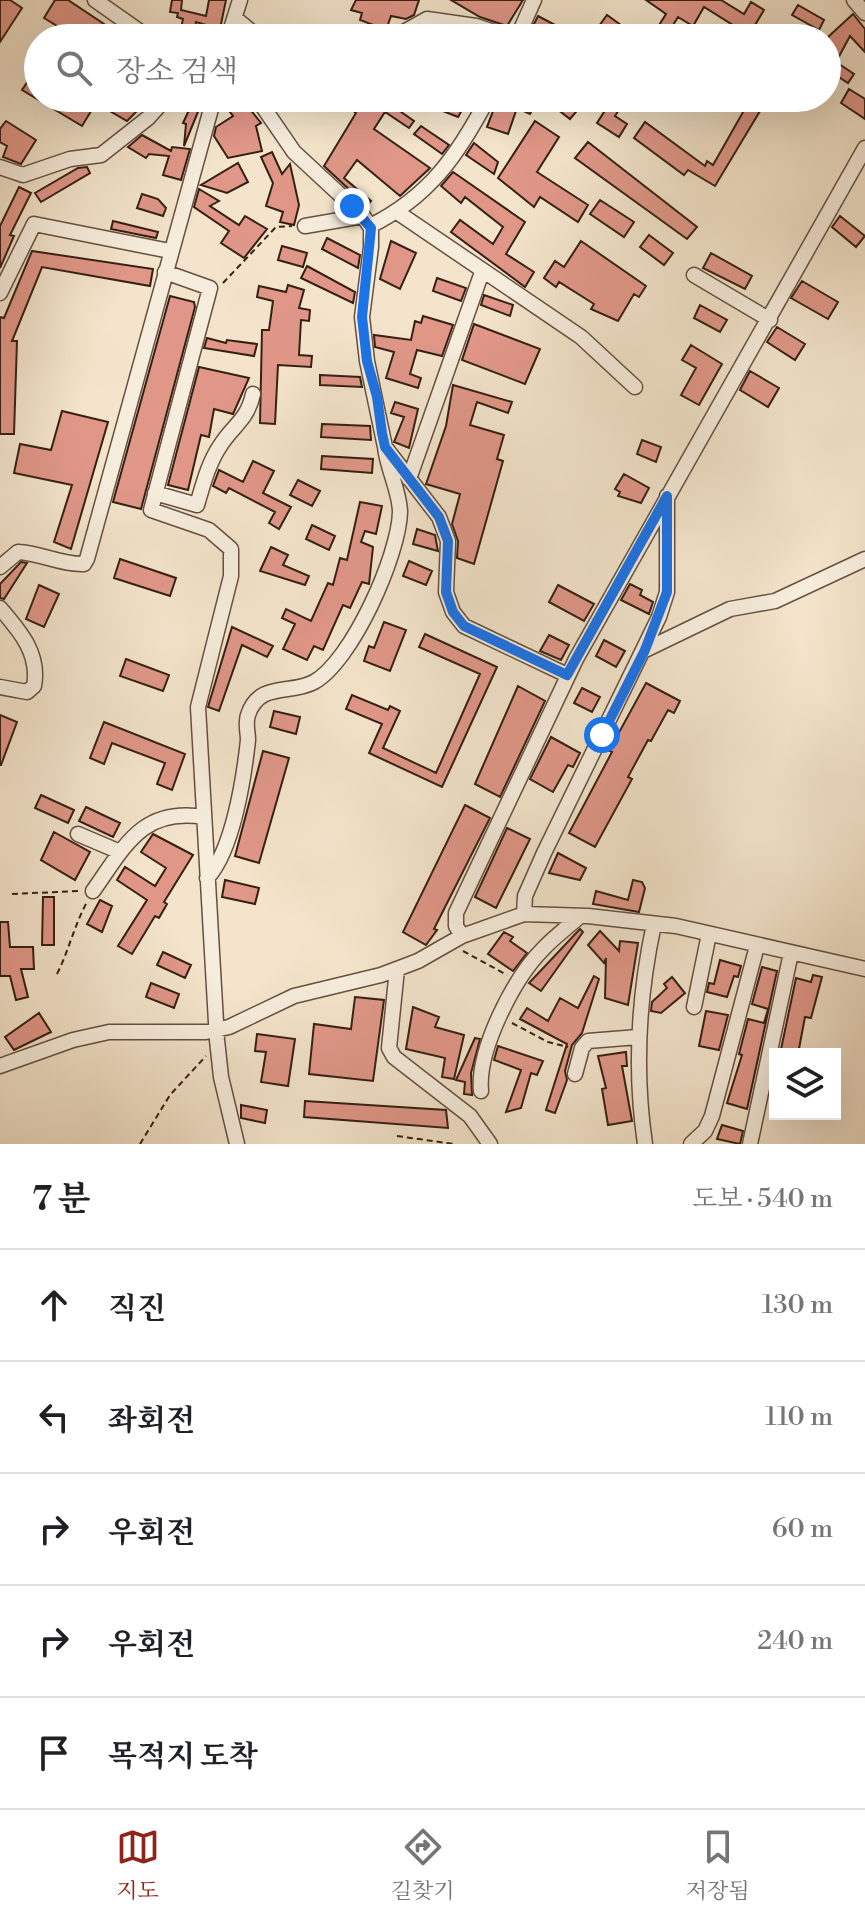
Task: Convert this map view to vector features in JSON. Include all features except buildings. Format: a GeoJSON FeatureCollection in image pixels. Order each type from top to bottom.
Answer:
{"type":"FeatureCollection","features":[{"type":"Feature","properties":{"kind":"street"},"geometry":{"type":"LineString","coordinates":[[95,0],[129,24]]}},
{"type":"Feature","properties":{"kind":"street"},"geometry":{"type":"LineString","coordinates":[[233,24],[240,0]]}},
{"type":"Feature","properties":{"kind":"street"},"geometry":{"type":"LineString","coordinates":[[521,24],[534,0]]}},
{"type":"Feature","properties":{"kind":"street"},"geometry":{"type":"LineString","coordinates":[[854,0],[865,13]]}},
{"type":"Feature","properties":{"kind":"street"},"geometry":{"type":"LineString","coordinates":[[235,18],[242,24]]}},
{"type":"Feature","properties":{"kind":"street"},"geometry":{"type":"LineString","coordinates":[[418,24],[427,19],[462,24]]}},
{"type":"Feature","properties":{"kind":"street"},"geometry":{"type":"LineString","coordinates":[[0,167],[23,175],[70,159],[101,155],[153,112]]}},
{"type":"Feature","properties":{"kind":"street"},"geometry":{"type":"LineString","coordinates":[[0,567],[18,552],[41,553],[73,565],[84,564],[87,559],[210,112]]}},
{"type":"Feature","properties":{"kind":"street"},"geometry":{"type":"LineString","coordinates":[[207,878],[226,844],[248,738],[247,717],[253,705],[276,689],[306,686],[334,666],[383,583],[400,512],[367,361],[362,317],[371,247],[366,221],[294,152],[267,112]]}},
{"type":"Feature","properties":{"kind":"street"},"geometry":{"type":"LineString","coordinates":[[305,226],[366,221],[397,212],[417,199],[442,170],[479,112]]}},
{"type":"Feature","properties":{"kind":"street"},"geometry":{"type":"LineString","coordinates":[[456,940],[456,913],[567,675],[865,148]]}},
{"type":"Feature","properties":{"kind":"street"},"geometry":{"type":"LineString","coordinates":[[397,212],[581,337],[635,387]]}},
{"type":"Feature","properties":{"kind":"street"},"geometry":{"type":"LineString","coordinates":[[0,293],[34,224],[170,251]]}},
{"type":"Feature","properties":{"kind":"street"},"geometry":{"type":"LineString","coordinates":[[165,272],[210,288],[151,510],[209,530],[231,549],[231,576],[198,707],[217,1035],[221,1077],[237,1144]]}},
{"type":"Feature","properties":{"kind":"street"},"geometry":{"type":"LineString","coordinates":[[409,479],[482,272]]}},
{"type":"Feature","properties":{"kind":"street"},"geometry":{"type":"LineString","coordinates":[[694,275],[770,320]]}},
{"type":"Feature","properties":{"kind":"street"},"geometry":{"type":"LineString","coordinates":[[155,493],[197,505],[209,465],[220,445],[245,419],[253,394]]}},
{"type":"Feature","properties":{"kind":"street"},"geometry":{"type":"LineString","coordinates":[[385,447],[439,517],[448,541],[446,592],[453,612],[464,626],[567,675]]}},
{"type":"Feature","properties":{"kind":"street"},"geometry":{"type":"LineString","coordinates":[[524,914],[525,896],[544,853],[645,650],[667,592],[667,496]]}},
{"type":"Feature","properties":{"kind":"street"},"geometry":{"type":"LineString","coordinates":[[645,650],[730,609],[775,601],[865,559]]}},
{"type":"Feature","properties":{"kind":"street"},"geometry":{"type":"LineString","coordinates":[[0,608],[26,640],[36,664],[34,686],[27,692],[0,687]]}},
{"type":"Feature","properties":{"kind":"street"},"geometry":{"type":"LineString","coordinates":[[93,891],[120,852],[163,815],[179,813],[204,817]]}},
{"type":"Feature","properties":{"kind":"street"},"geometry":{"type":"LineString","coordinates":[[78,834],[120,852]]}},
{"type":"Feature","properties":{"kind":"street"},"geometry":{"type":"LineString","coordinates":[[0,1066],[73,1040],[109,1032],[217,1035],[294,996],[397,969],[456,940],[524,914],[654,924],[865,969]]}},
{"type":"Feature","properties":{"kind":"street"},"geometry":{"type":"LineString","coordinates":[[481,1091],[486,1052],[519,980],[542,950],[580,916]]}},
{"type":"Feature","properties":{"kind":"street"},"geometry":{"type":"LineString","coordinates":[[645,1144],[639,1099],[638,1037],[654,924]]}},
{"type":"Feature","properties":{"kind":"street"},"geometry":{"type":"LineString","coordinates":[[694,1007],[709,934]]}},
{"type":"Feature","properties":{"kind":"street"},"geometry":{"type":"LineString","coordinates":[[691,1144],[705,1131],[712,1116],[757,946]]}},
{"type":"Feature","properties":{"kind":"street"},"geometry":{"type":"LineString","coordinates":[[750,1144],[791,953]]}},
{"type":"Feature","properties":{"kind":"street"},"geometry":{"type":"LineString","coordinates":[[397,969],[389,1048],[394,1057],[470,1116],[490,1144]]}},
{"type":"Feature","properties":{"kind":"street"},"geometry":{"type":"LineString","coordinates":[[575,1074],[581,1051],[588,1041],[638,1037]]}},
{"type":"Feature","properties":{"kind":"path"},"geometry":{"type":"LineString","coordinates":[[210,288],[219,288],[276,227],[305,226]]}},
{"type":"Feature","properties":{"kind":"path"},"geometry":{"type":"LineString","coordinates":[[12,894],[93,891]]}},
{"type":"Feature","properties":{"kind":"path"},"geometry":{"type":"LineString","coordinates":[[57,974],[71,946],[75,923],[93,891]]}},
{"type":"Feature","properties":{"kind":"path"},"geometry":{"type":"LineString","coordinates":[[456,940],[519,980]]}},
{"type":"Feature","properties":{"kind":"path"},"geometry":{"type":"LineString","coordinates":[[501,1017],[548,1042],[581,1051]]}},
{"type":"Feature","properties":{"kind":"path"},"geometry":{"type":"LineString","coordinates":[[140,1144],[170,1095],[217,1035]]}},
{"type":"Feature","properties":{"kind":"path"},"geometry":{"type":"LineString","coordinates":[[397,1136],[454,1144]]}},
{"type":"Feature","properties":{"kind":"route"},"geometry":{"type":"LineString","coordinates":[[352,206],[371,228],[362,317],[367,361],[377,397],[385,447],[439,517],[448,541],[446,592],[453,612],[464,626],[567,675],[667,496],[667,592],[645,650],[602,735]]}}]}
